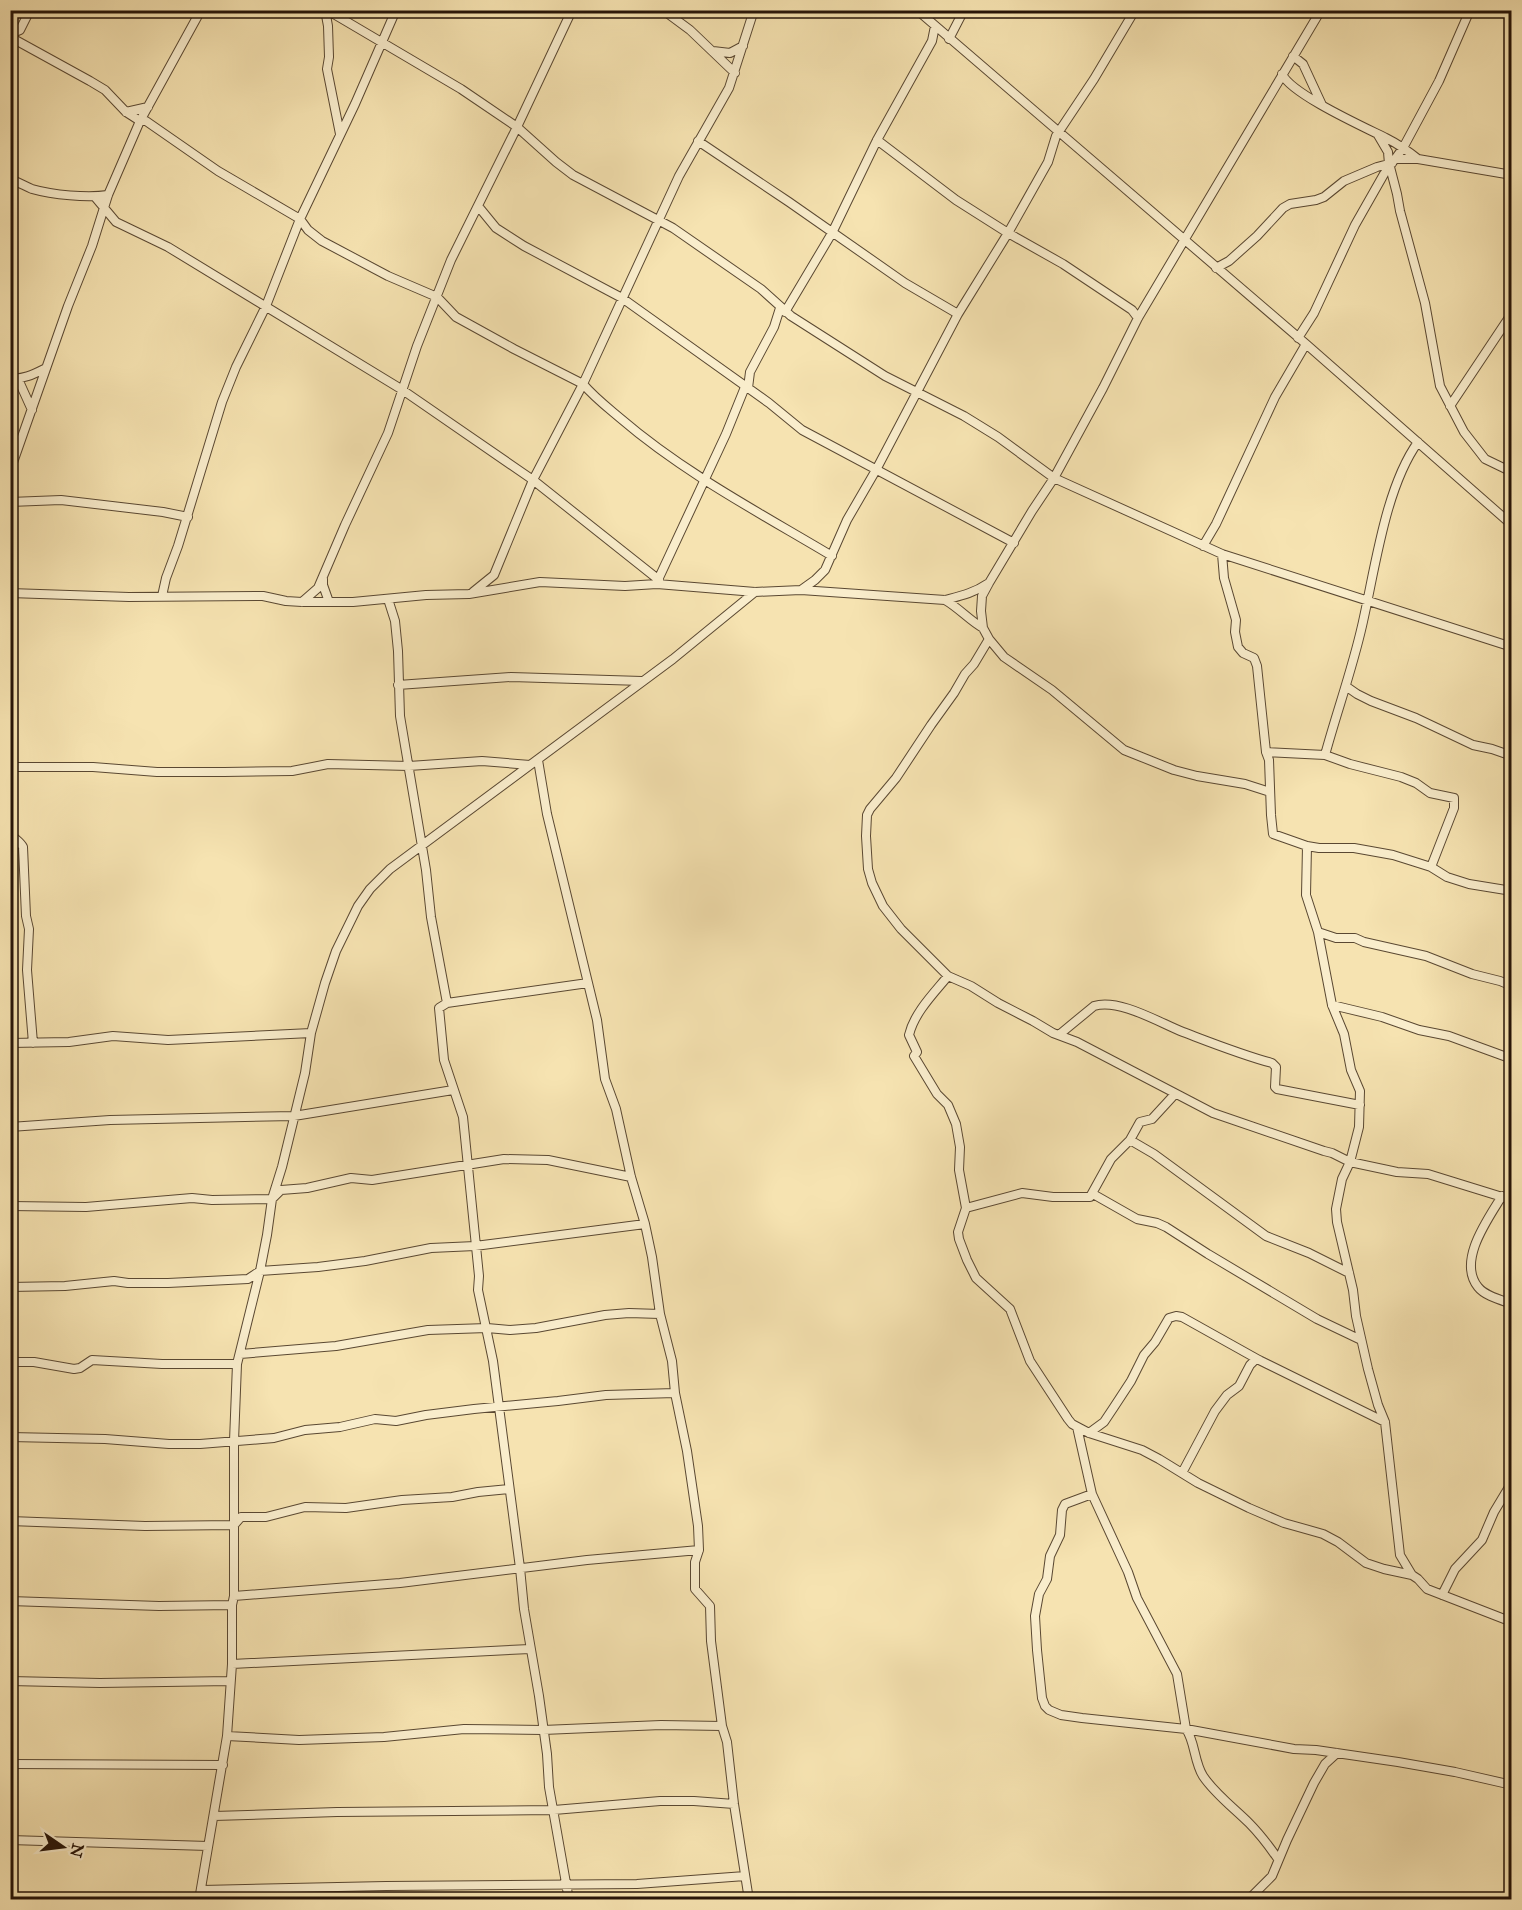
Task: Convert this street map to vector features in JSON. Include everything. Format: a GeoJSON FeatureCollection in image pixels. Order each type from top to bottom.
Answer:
{"type":"FeatureCollection","features":[{"type":"Feature","properties":{"kind":"street"},"geometry":{"type":"LineString","coordinates":[[30,10],[20,30],[10,36],[105,90],[126,112],[140,121],[146,121],[218,171],[300,219],[308,230],[322,241],[387,276],[437,297],[456,316],[583,384],[591,394],[642,438],[705,480],[832,556]]}},
{"type":"Feature","properties":{"kind":"street"},"geometry":{"type":"LineString","coordinates":[[10,471],[100,223],[108,195],[140,121],[201,10]]}},
{"type":"Feature","properties":{"kind":"street"},"geometry":{"type":"LineString","coordinates":[[326,10],[461,89],[517,127],[573,175],[673,228],[741,274],[785,312],[885,376],[964,416],[998,437],[1054,478],[1222,554],[1512,647]]}},
{"type":"Feature","properties":{"kind":"street"},"geometry":{"type":"LineString","coordinates":[[326,10],[329,46],[327,69],[340,135]]}},
{"type":"Feature","properties":{"kind":"street"},"geometry":{"type":"LineString","coordinates":[[162,596],[222,402],[236,367],[266,306],[300,219],[396,10]]}},
{"type":"Feature","properties":{"kind":"street"},"geometry":{"type":"LineString","coordinates":[[302,602],[318,588],[388,433],[401,389],[451,261],[572,10]]}},
{"type":"Feature","properties":{"kind":"street"},"geometry":{"type":"LineString","coordinates":[[663,10],[690,30],[735,74]]}},
{"type":"Feature","properties":{"kind":"street"},"geometry":{"type":"LineString","coordinates":[[469,594],[494,575],[533,480],[583,384],[679,176],[729,88],[754,10]]}},
{"type":"Feature","properties":{"kind":"street"},"geometry":{"type":"LineString","coordinates":[[917,10],[1306,344],[1512,525]]}},
{"type":"Feature","properties":{"kind":"street"},"geometry":{"type":"LineString","coordinates":[[932,41],[947,38],[964,10]]}},
{"type":"Feature","properties":{"kind":"street"},"geometry":{"type":"LineString","coordinates":[[801,590],[825,570],[847,520],[876,470],[958,314],[1048,162],[1058,132],[1094,79],[1135,10]]}},
{"type":"Feature","properties":{"kind":"street"},"geometry":{"type":"LineString","coordinates":[[1270,792],[1245,784],[1174,770],[1124,750],[1052,690],[1004,657],[983,628],[981,611],[982,596],[1054,478],[1138,318],[1321,10]]}},
{"type":"Feature","properties":{"kind":"street"},"geometry":{"type":"LineString","coordinates":[[1298,338],[1314,313],[1354,225],[1402,148],[1439,81],[1470,10]]}},
{"type":"Feature","properties":{"kind":"street"},"geometry":{"type":"LineString","coordinates":[[774,327],[832,233],[877,140],[932,41],[935,26]]}},
{"type":"Feature","properties":{"kind":"street"},"geometry":{"type":"LineString","coordinates":[[712,51],[729,53],[743,46]]}},
{"type":"Feature","properties":{"kind":"street"},"geometry":{"type":"LineString","coordinates":[[1293,56],[1303,64],[1322,105]]}},
{"type":"Feature","properties":{"kind":"street"},"geometry":{"type":"LineString","coordinates":[[1282,74],[1285,81],[1292,87],[1418,159]]}},
{"type":"Feature","properties":{"kind":"street"},"geometry":{"type":"LineString","coordinates":[[126,112],[148,107]]}},
{"type":"Feature","properties":{"kind":"street"},"geometry":{"type":"LineString","coordinates":[[1378,135],[1393,163],[1392,178],[1425,303],[1440,386],[1464,432],[1485,459],[1512,472]]}},
{"type":"Feature","properties":{"kind":"street"},"geometry":{"type":"LineString","coordinates":[[877,140],[957,200],[1008,233],[1063,264],[1132,310],[1138,318]]}},
{"type":"Feature","properties":{"kind":"street"},"geometry":{"type":"LineString","coordinates":[[1055,142],[1067,140]]}},
{"type":"Feature","properties":{"kind":"street"},"geometry":{"type":"LineString","coordinates":[[698,141],[905,283],[958,314]]}},
{"type":"Feature","properties":{"kind":"street"},"geometry":{"type":"LineString","coordinates":[[1216,268],[1229,261],[1236,252],[1257,237],[1283,208],[1290,204],[1324,197],[1344,181],[1393,163],[1418,159],[1512,175]]}},
{"type":"Feature","properties":{"kind":"street"},"geometry":{"type":"LineString","coordinates":[[1392,178],[1393,163]]}},
{"type":"Feature","properties":{"kind":"street"},"geometry":{"type":"LineString","coordinates":[[10,179],[32,189],[95,196],[108,195]]}},
{"type":"Feature","properties":{"kind":"street"},"geometry":{"type":"LineString","coordinates":[[95,196],[116,222],[168,247],[401,389],[533,480],[658,582]]}},
{"type":"Feature","properties":{"kind":"street"},"geometry":{"type":"LineString","coordinates":[[477,206],[496,228],[622,298],[802,430],[1014,543]]}},
{"type":"Feature","properties":{"kind":"street"},"geometry":{"type":"LineString","coordinates":[[100,223],[116,222]]}},
{"type":"Feature","properties":{"kind":"street"},"geometry":{"type":"LineString","coordinates":[[1132,310],[1144,309]]}},
{"type":"Feature","properties":{"kind":"street"},"geometry":{"type":"LineString","coordinates":[[658,582],[746,387],[750,372],[774,327],[785,312]]}},
{"type":"Feature","properties":{"kind":"street"},"geometry":{"type":"LineString","coordinates":[[1450,406],[1512,313]]}},
{"type":"Feature","properties":{"kind":"street"},"geometry":{"type":"LineString","coordinates":[[1203,546],[1216,524],[1275,396],[1306,344]]}},
{"type":"Feature","properties":{"kind":"street"},"geometry":{"type":"LineString","coordinates":[[32,410],[14,378],[46,368]]}},
{"type":"Feature","properties":{"kind":"street"},"geometry":{"type":"LineString","coordinates":[[735,379],[750,372]]}},
{"type":"Feature","properties":{"kind":"street"},"geometry":{"type":"LineString","coordinates":[[1325,755],[1347,687],[1395,489],[1409,454],[1418,442]]}},
{"type":"Feature","properties":{"kind":"street"},"geometry":{"type":"LineString","coordinates":[[10,501],[62,500],[188,516]]}},
{"type":"Feature","properties":{"kind":"street"},"geometry":{"type":"LineString","coordinates":[[1222,554],[1224,578],[1236,620],[1235,632],[1238,647],[1254,658],[1257,666],[1266,752],[1269,760],[1273,834],[1307,846],[1366,849],[1393,855],[1431,867],[1448,877],[1469,884],[1512,891]]}},
{"type":"Feature","properties":{"kind":"street"},"geometry":{"type":"LineString","coordinates":[[323,575],[323,585],[330,602]]}},
{"type":"Feature","properties":{"kind":"street"},"geometry":{"type":"LineString","coordinates":[[10,593],[118,597],[263,596],[286,601],[330,602],[469,594],[540,582],[626,586],[658,582],[755,592],[801,590],[945,600],[966,595],[989,583]]}},
{"type":"Feature","properties":{"kind":"street"},"geometry":{"type":"LineString","coordinates":[[199,1899],[227,1736],[234,1596],[234,1441],[237,1364],[260,1271],[272,1199],[305,1073],[311,1033],[336,951],[358,906],[370,889],[390,869],[720,622],[755,592]]}},
{"type":"Feature","properties":{"kind":"street"},"geometry":{"type":"LineString","coordinates":[[388,599],[398,651],[400,716],[447,1003]]}},
{"type":"Feature","properties":{"kind":"street"},"geometry":{"type":"LineString","coordinates":[[945,600],[983,628]]}},
{"type":"Feature","properties":{"kind":"street"},"geometry":{"type":"LineString","coordinates":[[989,639],[896,778],[870,808],[867,815],[868,869],[877,894],[896,924],[948,976],[971,986],[1053,1033],[1077,1042],[1213,1113],[1332,1152],[1350,1162],[1397,1172],[1428,1173],[1512,1200]]}},
{"type":"Feature","properties":{"kind":"street"},"geometry":{"type":"LineString","coordinates":[[398,685],[511,677],[642,681]]}},
{"type":"Feature","properties":{"kind":"street"},"geometry":{"type":"LineString","coordinates":[[1347,687],[1371,701],[1416,718],[1473,746],[1492,749],[1512,756]]}},
{"type":"Feature","properties":{"kind":"street"},"geometry":{"type":"LineString","coordinates":[[1266,752],[1325,755],[1401,777],[1416,783],[1430,793],[1454,798],[1454,808],[1431,867]]}},
{"type":"Feature","properties":{"kind":"street"},"geometry":{"type":"LineString","coordinates":[[538,760],[547,813],[597,1020],[605,1079],[616,1109],[631,1177],[645,1224],[660,1314],[672,1361],[675,1393],[687,1451],[698,1526],[699,1550],[695,1562],[695,1589],[710,1606],[711,1641],[722,1726],[727,1742],[749,1899]]}},
{"type":"Feature","properties":{"kind":"street"},"geometry":{"type":"LineString","coordinates":[[10,767],[224,772],[292,771],[328,764],[409,766],[482,761],[530,765]]}},
{"type":"Feature","properties":{"kind":"street"},"geometry":{"type":"LineString","coordinates":[[10,833],[20,841],[23,847],[26,916],[29,929],[27,970],[33,1043]]}},
{"type":"Feature","properties":{"kind":"street"},"geometry":{"type":"LineString","coordinates":[[1307,846],[1306,895],[1318,932],[1332,1005],[1344,1034],[1351,1070],[1360,1092],[1359,1127],[1350,1162],[1342,1179],[1336,1209],[1337,1222],[1361,1340],[1378,1405],[1385,1422],[1398,1547],[1412,1575]]}},
{"type":"Feature","properties":{"kind":"street"},"geometry":{"type":"LineString","coordinates":[[1318,932],[1336,938],[1355,938],[1426,956],[1472,974],[1512,986]]}},
{"type":"Feature","properties":{"kind":"street"},"geometry":{"type":"LineString","coordinates":[[948,976],[914,1022],[909,1035],[917,1052],[914,1056],[938,1094],[948,1105],[956,1124],[960,1147],[959,1170],[966,1208],[958,1232],[959,1239],[971,1269],[983,1286],[1010,1309],[1035,1370],[1068,1419],[1089,1433],[1142,1450],[1198,1483],[1249,1508],[1284,1523],[1323,1534],[1366,1563],[1412,1575],[1427,1589],[1512,1622]]}},
{"type":"Feature","properties":{"kind":"street"},"geometry":{"type":"LineString","coordinates":[[569,1899],[547,1773],[547,1754],[524,1610],[499,1407],[487,1328],[478,1290],[479,1276],[463,1117],[444,1060],[439,1008],[447,1003],[588,983]]}},
{"type":"Feature","properties":{"kind":"street"},"geometry":{"type":"LineString","coordinates":[[1060,1034],[1094,1006],[1109,1004],[1119,1006],[1186,1033],[1272,1063],[1276,1067],[1275,1088],[1277,1089],[1360,1105]]}},
{"type":"Feature","properties":{"kind":"street"},"geometry":{"type":"LineString","coordinates":[[1332,1005],[1382,1017],[1419,1030],[1449,1036],[1512,1059]]}},
{"type":"Feature","properties":{"kind":"street"},"geometry":{"type":"LineString","coordinates":[[10,1043],[69,1042],[113,1036],[178,1040],[311,1033]]}},
{"type":"Feature","properties":{"kind":"street"},"geometry":{"type":"LineString","coordinates":[[10,1127],[110,1120],[294,1116],[453,1090]]}},
{"type":"Feature","properties":{"kind":"street"},"geometry":{"type":"LineString","coordinates":[[966,1208],[1022,1193],[1087,1198],[1093,1194],[1111,1159],[1130,1140],[1140,1122],[1152,1119],[1175,1094]]}},
{"type":"Feature","properties":{"kind":"street"},"geometry":{"type":"LineString","coordinates":[[1130,1140],[1154,1154],[1266,1236],[1309,1253],[1349,1273]]}},
{"type":"Feature","properties":{"kind":"street"},"geometry":{"type":"LineString","coordinates":[[10,1206],[86,1207],[192,1198],[272,1199],[281,1190],[308,1188],[351,1178],[372,1179],[504,1159],[548,1160],[631,1177]]}},
{"type":"Feature","properties":{"kind":"street"},"geometry":{"type":"LineString","coordinates":[[1093,1194],[1137,1219],[1166,1227],[1317,1319],[1361,1340]]}},
{"type":"Feature","properties":{"kind":"street"},"geometry":{"type":"LineString","coordinates":[[1502,1196],[1477,1238],[1471,1260],[1473,1279],[1478,1288],[1512,1304]]}},
{"type":"Feature","properties":{"kind":"street"},"geometry":{"type":"LineString","coordinates":[[10,1287],[65,1286],[114,1281],[168,1283],[248,1279],[260,1271],[318,1267],[365,1261],[431,1248],[475,1246],[645,1224]]}},
{"type":"Feature","properties":{"kind":"street"},"geometry":{"type":"LineString","coordinates":[[240,1353],[336,1346],[428,1330],[487,1328],[510,1330],[536,1328],[605,1315],[660,1314]]}},
{"type":"Feature","properties":{"kind":"street"},"geometry":{"type":"LineString","coordinates":[[1089,1433],[1104,1422],[1131,1381],[1144,1354],[1172,1317],[1182,1317],[1259,1360],[1385,1422]]}},
{"type":"Feature","properties":{"kind":"street"},"geometry":{"type":"LineString","coordinates":[[10,1362],[34,1362],[74,1369],[92,1360],[162,1364],[237,1364]]}},
{"type":"Feature","properties":{"kind":"street"},"geometry":{"type":"LineString","coordinates":[[1182,1473],[1215,1411],[1227,1395],[1239,1386],[1253,1362],[1259,1360]]}},
{"type":"Feature","properties":{"kind":"street"},"geometry":{"type":"LineString","coordinates":[[10,1437],[200,1444],[274,1438],[305,1430],[340,1427],[375,1419],[396,1420],[606,1395],[675,1393]]}},
{"type":"Feature","properties":{"kind":"street"},"geometry":{"type":"LineString","coordinates":[[1077,1427],[1092,1494],[1128,1572],[1137,1598],[1177,1674],[1186,1729],[1202,1774],[1209,1784],[1262,1836],[1278,1859]]}},
{"type":"Feature","properties":{"kind":"street"},"geometry":{"type":"LineString","coordinates":[[1442,1595],[1455,1569],[1482,1539],[1494,1512],[1512,1482]]}},
{"type":"Feature","properties":{"kind":"street"},"geometry":{"type":"LineString","coordinates":[[10,1521],[145,1526],[234,1525],[241,1517],[266,1516],[305,1507],[346,1508],[509,1489]]}},
{"type":"Feature","properties":{"kind":"street"},"geometry":{"type":"LineString","coordinates":[[1092,1494],[1065,1504],[1062,1510],[1060,1536],[1050,1556],[1047,1579],[1037,1603],[1036,1650],[1045,1706],[1054,1713],[1186,1729],[1294,1749],[1337,1753],[1455,1772],[1512,1785]]}},
{"type":"Feature","properties":{"kind":"street"},"geometry":{"type":"LineString","coordinates":[[234,1596],[400,1583],[587,1560],[699,1550]]}},
{"type":"Feature","properties":{"kind":"street"},"geometry":{"type":"LineString","coordinates":[[10,1601],[119,1605],[232,1605]]}},
{"type":"Feature","properties":{"kind":"street"},"geometry":{"type":"LineString","coordinates":[[232,1664],[530,1649]]}},
{"type":"Feature","properties":{"kind":"street"},"geometry":{"type":"LineString","coordinates":[[10,1681],[100,1683],[230,1681]]}},
{"type":"Feature","properties":{"kind":"street"},"geometry":{"type":"LineString","coordinates":[[227,1736],[299,1740],[384,1737],[464,1729],[543,1730],[661,1725],[722,1726]]}},
{"type":"Feature","properties":{"kind":"street"},"geometry":{"type":"LineString","coordinates":[[1248,1899],[1272,1876],[1314,1783],[1325,1764],[1337,1753]]}},
{"type":"Feature","properties":{"kind":"street"},"geometry":{"type":"LineString","coordinates":[[10,1764],[223,1765]]}},
{"type":"Feature","properties":{"kind":"street"},"geometry":{"type":"LineString","coordinates":[[214,1816],[337,1812],[554,1810],[660,1801],[734,1804]]}},
{"type":"Feature","properties":{"kind":"street"},"geometry":{"type":"LineString","coordinates":[[10,1840],[208,1846]]}},
{"type":"Feature","properties":{"kind":"street"},"geometry":{"type":"LineString","coordinates":[[202,1890],[638,1884],[745,1876]]}}]}
